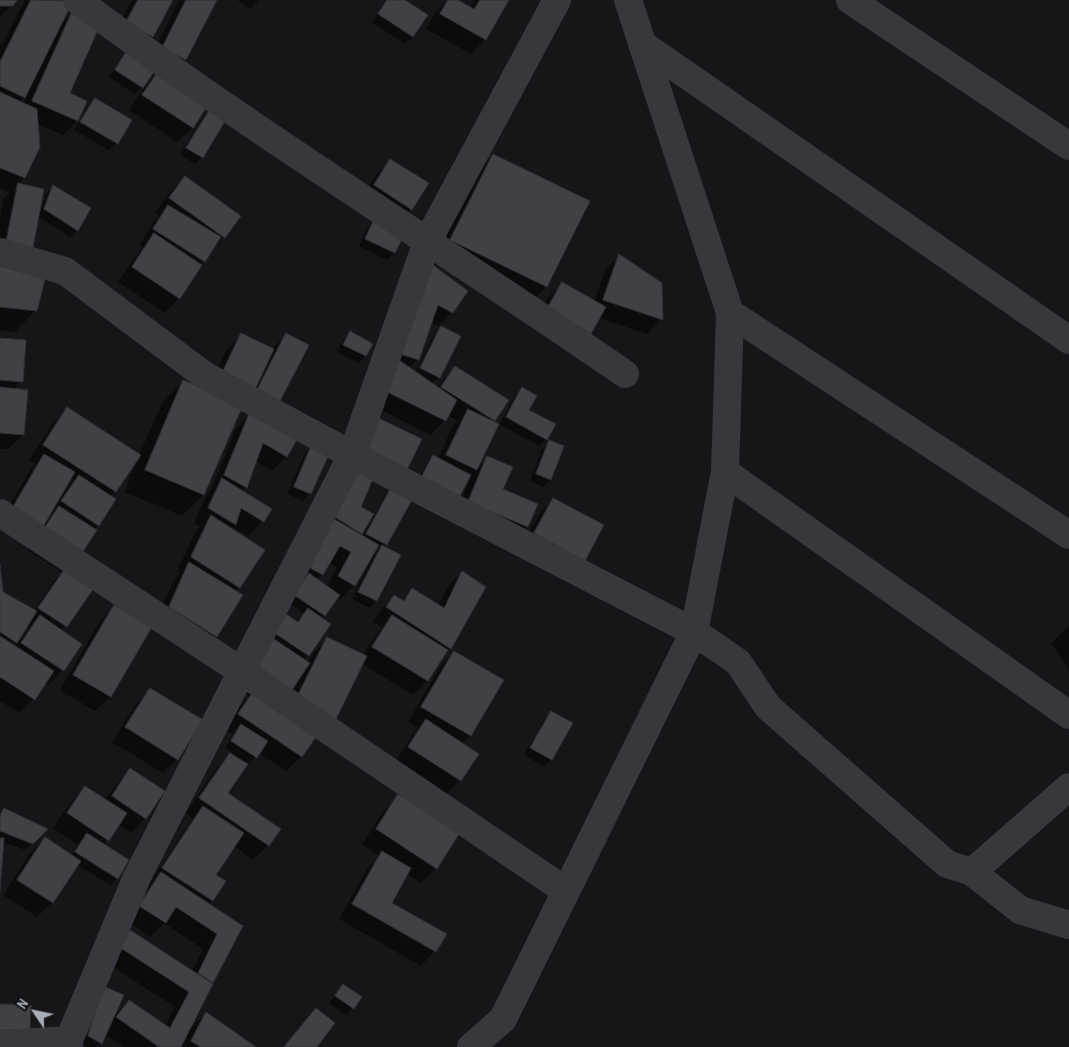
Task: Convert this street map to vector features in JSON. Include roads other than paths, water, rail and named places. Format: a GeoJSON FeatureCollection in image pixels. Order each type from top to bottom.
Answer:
{"type":"FeatureCollection","features":[{"type":"Feature","properties":{"kind":"street"},"geometry":{"type":"LineString","coordinates":[[77,0],[143,50],[625,374]]}},
{"type":"Feature","properties":{"kind":"street"},"geometry":{"type":"LineString","coordinates":[[0,1044],[69,1044],[137,878],[352,455],[427,242],[557,0]]}},
{"type":"Feature","properties":{"kind":"street"},"geometry":{"type":"LineString","coordinates":[[471,1047],[503,1019],[694,632],[725,472],[730,313],[628,0]]}},
{"type":"Feature","properties":{"kind":"street"},"geometry":{"type":"LineString","coordinates":[[850,0],[1069,146]]}},
{"type":"Feature","properties":{"kind":"street"},"geometry":{"type":"LineString","coordinates":[[642,44],[1069,340]]}},
{"type":"Feature","properties":{"kind":"street"},"geometry":{"type":"LineString","coordinates":[[0,252],[66,271],[204,375],[352,455],[694,632],[738,662],[768,707],[947,864],[972,872],[1020,910],[1069,925]]}},
{"type":"Feature","properties":{"kind":"street"},"geometry":{"type":"LineString","coordinates":[[730,313],[1069,536]]}},
{"type":"Feature","properties":{"kind":"street"},"geometry":{"type":"LineString","coordinates":[[725,472],[1069,715]]}},
{"type":"Feature","properties":{"kind":"street"},"geometry":{"type":"LineString","coordinates":[[0,513],[241,671],[566,890]]}},
{"type":"Feature","properties":{"kind":"street"},"geometry":{"type":"LineString","coordinates":[[972,872],[1069,787]]}}]}
